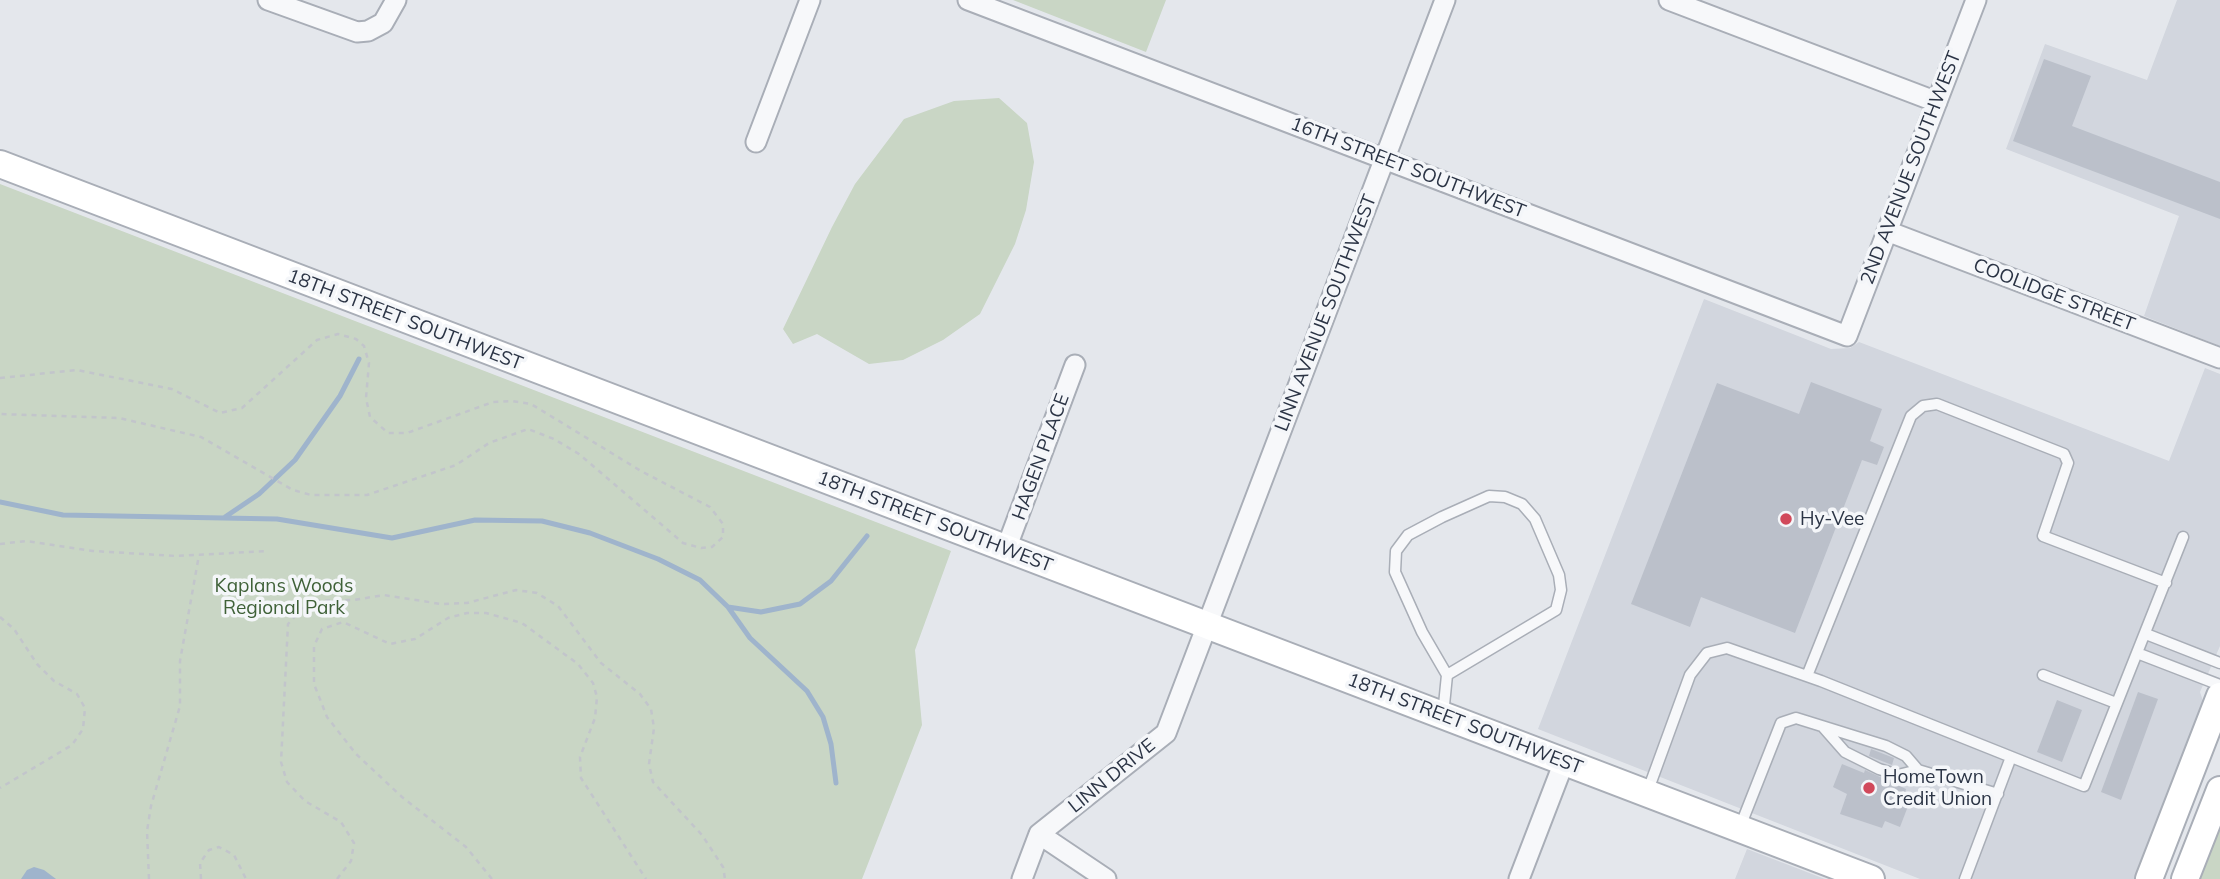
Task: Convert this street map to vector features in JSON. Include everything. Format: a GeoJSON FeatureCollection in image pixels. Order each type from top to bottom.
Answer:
{"type":"FeatureCollection","features":[{"type":"Feature","properties":{"kind":"street"},"geometry":{"type":"LineString","coordinates":[[268,0],[357,32],[368,31],[383,23],[397,0]]}},
{"type":"Feature","properties":{"kind":"street"},"geometry":{"type":"LineString","coordinates":[[756,142],[810,0]]}},
{"type":"Feature","properties":{"kind":"street","name":"16TH STREET SOUTHWEST"},"geometry":{"type":"LineString","coordinates":[[968,0],[1847,337]]}},
{"type":"Feature","properties":{"kind":"street","name":"LINN AVENUE SOUTHWEST"},"geometry":{"type":"LineString","coordinates":[[1208,626],[1445,0]]}},
{"type":"Feature","properties":{"kind":"street"},"geometry":{"type":"LineString","coordinates":[[1669,0],[1937,102]]}},
{"type":"Feature","properties":{"kind":"street","name":"2ND AVENUE SOUTHWEST"},"geometry":{"type":"LineString","coordinates":[[1847,337],[1976,0]]}},
{"type":"Feature","properties":{"kind":"street","name":"18TH STREET SOUTHWEST"},"geometry":{"type":"LineString","coordinates":[[0,164],[1871,879]]}},
{"type":"Feature","properties":{"kind":"street","name":"COOLIDGE STREET"},"geometry":{"type":"LineString","coordinates":[[1887,231],[2220,358]]}},
{"type":"Feature","properties":{"kind":"street","name":"HAGEN PLACE"},"geometry":{"type":"LineString","coordinates":[[1006,549],[1075,365]]}},
{"type":"Feature","properties":{"kind":"street","name":"LINN DRIVE"},"geometry":{"type":"LineString","coordinates":[[1021,879],[1039,834],[1166,733],[1208,626]]}},
{"type":"Feature","properties":{"kind":"street"},"geometry":{"type":"LineString","coordinates":[[2149,879],[2220,696]]}},
{"type":"Feature","properties":{"kind":"street"},"geometry":{"type":"LineString","coordinates":[[1519,879],[1564,762]]}},
{"type":"Feature","properties":{"kind":"street"},"geometry":{"type":"LineString","coordinates":[[2185,879],[2220,790]]}},
{"type":"Feature","properties":{"kind":"street"},"geometry":{"type":"LineString","coordinates":[[1039,834],[1106,879]]}},
{"type":"Feature","properties":{"kind":"lane"},"geometry":{"type":"LineString","coordinates":[[1807,676],[1911,416],[1923,405],[1937,404],[2064,454],[2068,463],[2043,536],[2166,583]]}},
{"type":"Feature","properties":{"kind":"lane"},"geometry":{"type":"LineString","coordinates":[[1443,716],[1447,675],[1422,632],[1395,572],[1396,551],[1408,535],[1441,517],[1489,496],[1504,497],[1522,504],[1535,519],[1559,575],[1561,590],[1556,610],[1447,675]]}},
{"type":"Feature","properties":{"kind":"lane"},"geometry":{"type":"LineString","coordinates":[[1646,793],[1690,675],[1707,653],[1727,648],[1740,650],[2084,786],[2183,537]]}},
{"type":"Feature","properties":{"kind":"lane"},"geometry":{"type":"LineString","coordinates":[[2146,634],[2220,663]]}},
{"type":"Feature","properties":{"kind":"lane"},"geometry":{"type":"LineString","coordinates":[[2137,653],[2220,685]]}},
{"type":"Feature","properties":{"kind":"lane"},"geometry":{"type":"LineString","coordinates":[[2043,675],[2116,703]]}},
{"type":"Feature","properties":{"kind":"lane"},"geometry":{"type":"LineString","coordinates":[[1740,829],[1781,723],[1796,718],[1886,746],[1906,756],[1918,769],[1998,794]]}},
{"type":"Feature","properties":{"kind":"lane"},"geometry":{"type":"LineString","coordinates":[[1823,727],[1844,752],[1879,769],[1898,775],[1918,769]]}},
{"type":"Feature","properties":{"kind":"lane"},"geometry":{"type":"LineString","coordinates":[[1965,879],[2011,757]]}},
{"type":"Feature","properties":{"kind":"path"},"geometry":{"type":"LineString","coordinates":[[0,378],[78,370],[172,389],[220,413],[242,408],[317,340],[338,334],[356,339],[364,346],[369,363],[366,398],[370,417],[388,433],[407,433],[493,402],[531,404],[641,471],[710,507],[723,524],[723,537],[712,547],[701,548],[683,543],[579,454],[554,439],[528,429],[489,443],[456,465],[367,495],[311,495],[293,490],[201,437],[119,418],[0,414]]}},
{"type":"Feature","properties":{"kind":"path"},"geometry":{"type":"LineString","coordinates":[[0,544],[26,541],[93,551],[199,555],[268,551]]}},
{"type":"Feature","properties":{"kind":"path"},"geometry":{"type":"LineString","coordinates":[[149,879],[147,831],[151,806],[180,706],[180,662],[199,555]]}},
{"type":"Feature","properties":{"kind":"path"},"geometry":{"type":"LineString","coordinates":[[337,879],[351,861],[354,843],[341,822],[305,801],[287,782],[281,762],[288,624],[309,601],[354,600],[384,595],[441,604],[467,603],[516,590],[537,593],[558,606],[601,663],[651,709],[654,728],[649,764],[653,782],[702,835],[723,867],[725,879]]}},
{"type":"Feature","properties":{"kind":"path"},"geometry":{"type":"LineString","coordinates":[[492,879],[466,847],[402,797],[356,754],[327,717],[314,684],[313,646],[322,629],[343,622],[390,644],[415,639],[448,618],[467,613],[486,613],[522,623],[578,664],[593,683],[597,697],[595,718],[580,757],[581,778],[646,879]]}},
{"type":"Feature","properties":{"kind":"path"},"geometry":{"type":"LineString","coordinates":[[0,617],[15,629],[37,664],[54,681],[76,694],[85,708],[83,729],[72,746],[0,788]]}},
{"type":"Feature","properties":{"kind":"path"},"geometry":{"type":"LineString","coordinates":[[201,879],[200,863],[209,850],[219,847],[234,855],[246,879]]}},
{"type":"Feature","properties":{"kind":"shaded area"},"geometry":{"type":"Polygon","coordinates":[[[2177,0],[2220,0],[2220,346],[2144,316],[2179,216],[2006,149],[2045,44],[2147,80],[2177,0]]]}},
{"type":"Feature","properties":{"kind":"shaded area"},"geometry":{"type":"Polygon","coordinates":[[[1704,299],[1831,349],[1850,348],[1859,342],[2169,461],[2205,368],[2220,374],[2220,646],[2200,692],[2204,704],[2137,879],[1920,879],[1538,729],[1704,299]]]}},
{"type":"Feature","properties":{"kind":"shaded area"},"geometry":{"type":"Polygon","coordinates":[[[1747,849],[1825,879],[1735,879],[1747,849]]]}},
{"type":"Feature","properties":{"kind":"green space"},"geometry":{"type":"Polygon","coordinates":[[[1013,0],[1166,0],[1146,52],[1013,0]]]}},
{"type":"Feature","properties":{"kind":"green space"},"geometry":{"type":"Polygon","coordinates":[[[999,98],[1027,123],[1034,162],[1026,210],[1015,244],[980,314],[943,340],[903,360],[869,364],[817,334],[793,344],[783,329],[832,227],[855,184],[904,119],[954,101],[999,98]]]}},
{"type":"Feature","properties":{"kind":"green space","name":"Kaplans Woods Regional Park"},"geometry":{"type":"Polygon","coordinates":[[[0,184],[951,551],[915,650],[922,725],[862,879],[0,879],[0,184]]]}},
{"type":"Feature","properties":{"kind":"green space"},"geometry":{"type":"Polygon","coordinates":[[[2220,818],[2220,879],[2197,879],[2220,818]]]}},
{"type":"Feature","properties":{"kind":"water"},"geometry":{"type":"Polygon","coordinates":[[[34,867],[44,870],[56,879],[21,879],[27,870],[34,867]]]}},
{"type":"Feature","properties":{"kind":"building"},"geometry":{"type":"Polygon","coordinates":[[[2044,59],[2091,76],[2072,126],[2220,182],[2220,219],[2013,141],[2044,59]]]}},
{"type":"Feature","properties":{"kind":"building"},"geometry":{"type":"Polygon","coordinates":[[[1811,382],[1882,409],[1870,441],[1884,447],[1877,465],[1862,460],[1795,633],[1701,597],[1690,627],[1631,604],[1717,383],[1799,414],[1811,382]]]}},
{"type":"Feature","properties":{"kind":"building"},"geometry":{"type":"Polygon","coordinates":[[[2138,692],[2158,699],[2121,800],[2101,792],[2138,692]]]}},
{"type":"Feature","properties":{"kind":"building"},"geometry":{"type":"Polygon","coordinates":[[[2057,700],[2082,710],[2062,762],[2037,752],[2057,700]]]}},
{"type":"Feature","properties":{"kind":"building"},"geometry":{"type":"Polygon","coordinates":[[[1871,749],[1894,758],[1892,765],[1869,756],[1871,749]]]}},
{"type":"Feature","properties":{"kind":"building","name":"HomeTown Credit Union"},"geometry":{"type":"Polygon","coordinates":[[[1842,764],[1864,773],[1865,770],[1906,789],[1903,799],[1910,801],[1900,827],[1885,821],[1882,828],[1840,814],[1847,794],[1833,787],[1842,764]]]}},
{"type":"Feature","properties":{"kind":"waterway"},"geometry":{"type":"LineString","coordinates":[[225,517],[259,494],[295,460],[340,396],[359,359]]}},
{"type":"Feature","properties":{"kind":"waterway"},"geometry":{"type":"LineString","coordinates":[[0,502],[63,515],[277,519],[392,538],[475,520],[542,521],[590,533],[658,559],[700,580],[728,607],[750,638],[807,691],[823,717],[831,744],[836,783]]}},
{"type":"Feature","properties":{"kind":"waterway"},"geometry":{"type":"LineString","coordinates":[[728,607],[761,612],[800,604],[831,581],[867,536]]}},
{"type":"Feature","properties":{"kind":"place","name":"Hy-Vee"},"geometry":{"type":"Point","coordinates":[1786,519]}},
{"type":"Feature","properties":{"kind":"place","name":"HomeTown Credit Union"},"geometry":{"type":"Point","coordinates":[1869,788]}}]}
